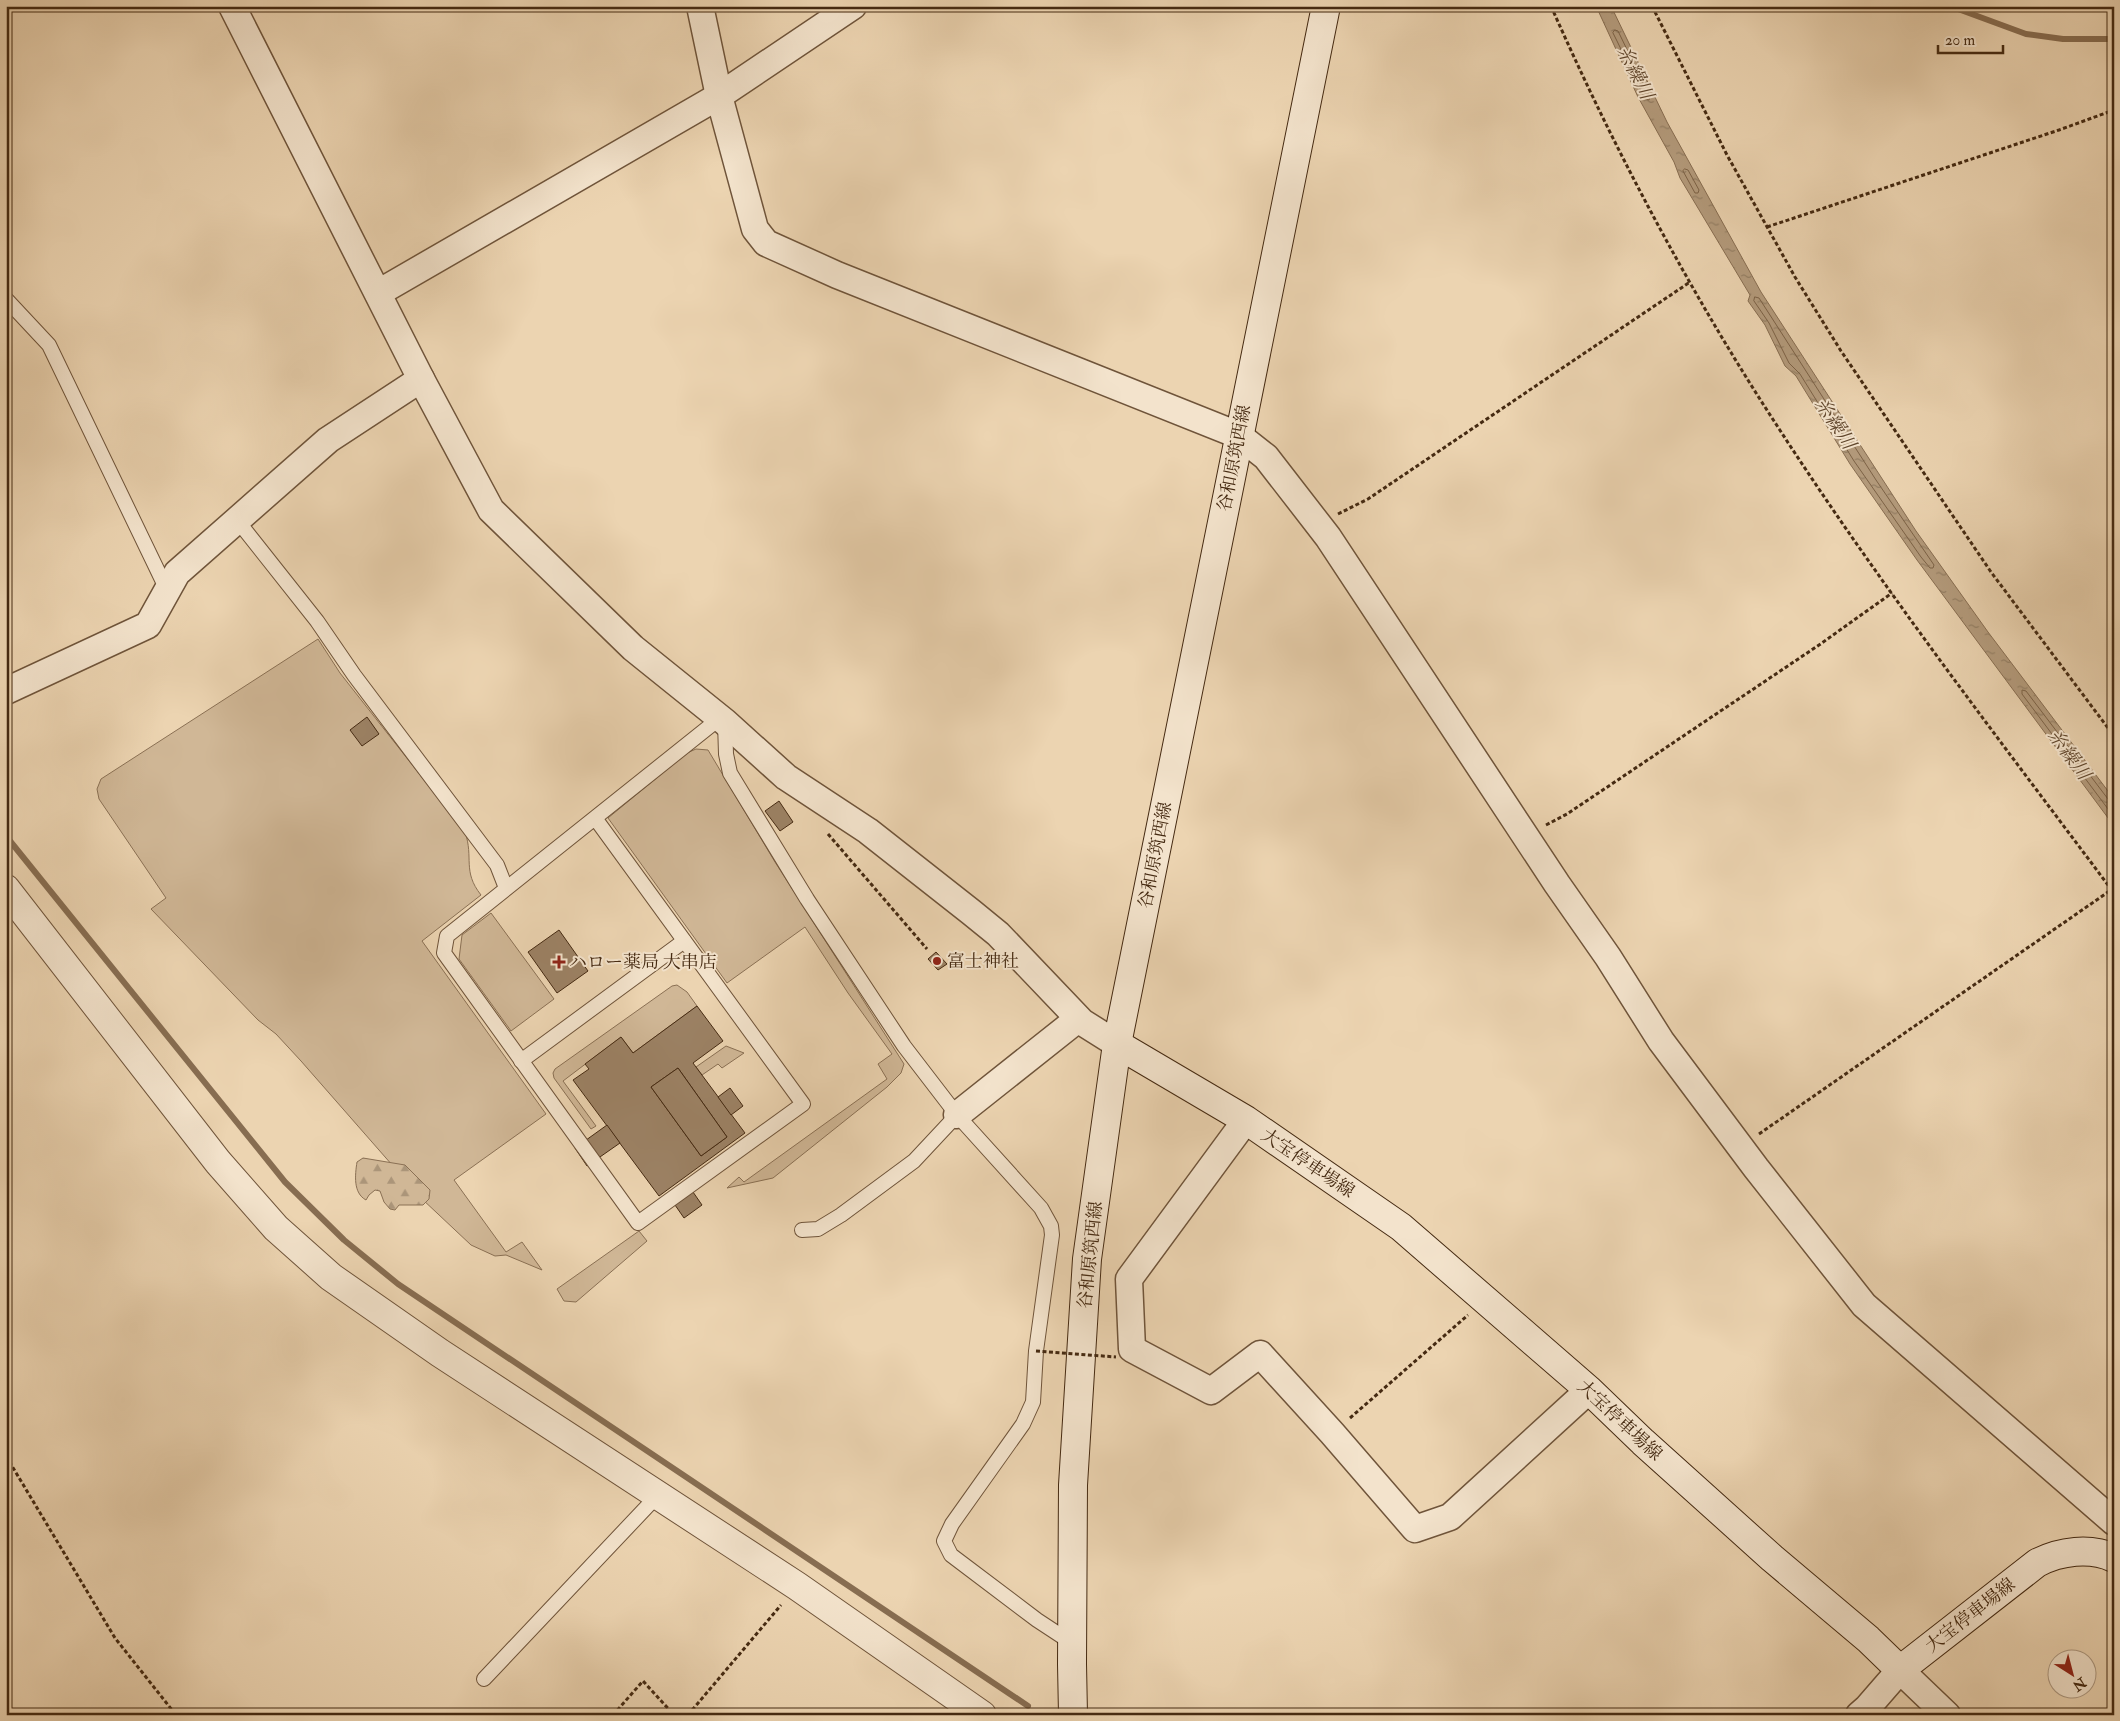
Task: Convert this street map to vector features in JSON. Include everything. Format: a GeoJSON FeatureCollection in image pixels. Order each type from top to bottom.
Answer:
{"type":"FeatureCollection","features":[{"type":"Feature","properties":{"kind":"main road","name":"谷和原筑西線"},"geometry":{"type":"LineString","coordinates":[[1074,1715],[1072,1643],[1073,1485],[1087,1258],[1117,1044],[1238,435],[1326,6]]}},
{"type":"Feature","properties":{"kind":"main road"},"geometry":{"type":"LineString","coordinates":[[6,889],[218,1162],[276,1228],[332,1277],[440,1353],[798,1586],[982,1715]]}},
{"type":"Feature","properties":{"kind":"main road","name":"大宝停車場線"},"geometry":{"type":"LineString","coordinates":[[1117,1044],[1246,1120],[1401,1227],[1589,1390],[1643,1442],[1772,1558],[1868,1638],[1900,1670],[2037,1563],[2050,1556],[2069,1552],[2086,1552],[2114,1558]]}},
{"type":"Feature","properties":{"kind":"street"},"geometry":{"type":"LineString","coordinates":[[232,6],[421,379],[491,510],[633,648],[722,720],[786,777],[868,831],[998,934],[1078,1019],[1117,1044]]}},
{"type":"Feature","properties":{"kind":"street"},"geometry":{"type":"LineString","coordinates":[[700,6],[719,96],[755,229],[766,243],[837,275],[1238,435],[1266,457],[1320,526],[1608,957],[1661,1041],[1740,1147],[1864,1306],[2114,1522]]}},
{"type":"Feature","properties":{"kind":"street"},"geometry":{"type":"LineString","coordinates":[[378,293],[719,96],[853,6]]}},
{"type":"Feature","properties":{"kind":"street"},"geometry":{"type":"LineString","coordinates":[[6,691],[148,625],[176,573],[328,440],[421,379]]}},
{"type":"Feature","properties":{"kind":"street"},"geometry":{"type":"LineString","coordinates":[[957,1115],[1078,1019]]}},
{"type":"Feature","properties":{"kind":"street"},"geometry":{"type":"LineString","coordinates":[[1246,1120],[1129,1279],[1132,1349],[1211,1390],[1260,1354],[1332,1433],[1415,1529],[1450,1517],[1589,1390]]}},
{"type":"Feature","properties":{"kind":"street"},"geometry":{"type":"LineString","coordinates":[[1859,1715],[1868,1708],[1900,1670],[1947,1715]]}},
{"type":"Feature","properties":{"kind":"lane"},"geometry":{"type":"LineString","coordinates":[[6,299],[49,345],[167,590]]}},
{"type":"Feature","properties":{"kind":"lane"},"geometry":{"type":"LineString","coordinates":[[237,520],[316,621],[354,676],[496,865],[506,888]]}},
{"type":"Feature","properties":{"kind":"lane"},"geometry":{"type":"LineString","coordinates":[[595,818],[803,1104],[638,1223],[444,953],[447,936],[595,818],[722,720]]}},
{"type":"Feature","properties":{"kind":"lane"},"geometry":{"type":"LineString","coordinates":[[722,720],[730,773],[812,908],[904,1046],[957,1115],[1035,1201],[1051,1226],[1052,1235],[1036,1351],[1034,1402],[1023,1424],[952,1524],[944,1541],[951,1555],[1037,1620],[1072,1643]]}},
{"type":"Feature","properties":{"kind":"lane"},"geometry":{"type":"LineString","coordinates":[[521,1061],[684,941]]}},
{"type":"Feature","properties":{"kind":"lane"},"geometry":{"type":"LineString","coordinates":[[802,1230],[818,1229],[841,1215],[914,1161],[957,1115]]}},
{"type":"Feature","properties":{"kind":"lane"},"geometry":{"type":"LineString","coordinates":[[484,1679],[658,1495]]}},
{"type":"Feature","properties":{"kind":"path"},"geometry":{"type":"LineString","coordinates":[[1551,6],[1616,145],[1690,282],[1774,421],[1854,542],[2113,892],[1740,1147]]}},
{"type":"Feature","properties":{"kind":"path"},"geometry":{"type":"LineString","coordinates":[[1652,6],[1727,155],[1767,227],[1841,351],[1991,572],[2114,736]]}},
{"type":"Feature","properties":{"kind":"path"},"geometry":{"type":"LineString","coordinates":[[1767,227],[2114,110]]}},
{"type":"Feature","properties":{"kind":"path"},"geometry":{"type":"LineString","coordinates":[[1320,526],[1334,516],[1368,499],[1690,282]]}},
{"type":"Feature","properties":{"kind":"path"},"geometry":{"type":"LineString","coordinates":[[1526,836],[1567,814],[1819,645],[1892,593]]}},
{"type":"Feature","properties":{"kind":"path"},"geometry":{"type":"LineString","coordinates":[[827,833],[926,949]]}},
{"type":"Feature","properties":{"kind":"path"},"geometry":{"type":"LineString","coordinates":[[1332,1433],[1486,1300]]}},
{"type":"Feature","properties":{"kind":"path"},"geometry":{"type":"LineString","coordinates":[[1036,1351],[1116,1357]]}},
{"type":"Feature","properties":{"kind":"path"},"geometry":{"type":"LineString","coordinates":[[6,1456],[115,1638],[176,1715]]}},
{"type":"Feature","properties":{"kind":"path"},"geometry":{"type":"LineString","coordinates":[[688,1715],[798,1586]]}},
{"type":"Feature","properties":{"kind":"path"},"geometry":{"type":"LineString","coordinates":[[613,1715],[643,1680],[674,1715]]}},
{"type":"Feature","properties":{"kind":"green space"},"geometry":{"type":"Polygon","coordinates":[[[318,639],[340,673],[465,832],[472,879],[481,895],[422,941],[546,1114],[454,1180],[506,1252],[522,1242],[542,1270],[506,1255],[495,1256],[471,1245],[421,1198],[276,1034],[258,1020],[151,909],[166,898],[99,799],[97,789],[101,779],[318,639]]]}},
{"type":"Feature","properties":{"kind":"green space"},"geometry":{"type":"Polygon","coordinates":[[[696,749],[708,750],[775,862],[904,1064],[901,1073],[887,1087],[773,1178],[727,1188],[739,1177],[744,1182],[887,1079],[878,1064],[892,1054],[848,993],[805,927],[727,983],[608,818],[687,753],[696,749]]]}},
{"type":"Feature","properties":{"kind":"green space"},"geometry":{"type":"Polygon","coordinates":[[[491,913],[554,999],[511,1031],[459,959],[462,935],[491,913]]]}},
{"type":"Feature","properties":{"kind":"green space"},"geometry":{"type":"Polygon","coordinates":[[[677,985],[687,992],[697,1006],[633,1053],[621,1037],[563,1081],[596,1126],[591,1129],[554,1078],[553,1073],[555,1069],[672,986],[677,985]]]}},
{"type":"Feature","properties":{"kind":"green space"},"geometry":{"type":"Polygon","coordinates":[[[726,1046],[744,1053],[722,1068],[718,1064],[702,1075],[696,1067],[726,1046]]]}},
{"type":"Feature","properties":{"kind":"green space"},"geometry":{"type":"Polygon","coordinates":[[[363,1158],[405,1165],[430,1190],[429,1199],[423,1205],[399,1205],[395,1210],[390,1209],[384,1202],[380,1191],[375,1190],[366,1200],[359,1193],[356,1183],[357,1162],[363,1158]]]}},
{"type":"Feature","properties":{"kind":"green space"},"geometry":{"type":"Polygon","coordinates":[[[639,1231],[647,1241],[576,1302],[564,1301],[557,1289],[639,1231]]]}},
{"type":"Feature","properties":{"kind":"water","name":"糸繰川"},"geometry":{"type":"Polygon","coordinates":[[[1596,6],[1611,6],[1667,122],[1761,292],[1916,531],[1988,632],[2114,799],[2114,826],[1917,560],[1850,464],[1796,376],[1785,366],[1765,325],[1748,301],[1750,295],[1680,178],[1674,162],[1638,97],[1596,6]]]}},
{"type":"Feature","properties":{"kind":"building"},"geometry":{"type":"Polygon","coordinates":[[[367,717],[379,734],[362,746],[350,730],[367,717]]]}},
{"type":"Feature","properties":{"kind":"building"},"geometry":{"type":"Polygon","coordinates":[[[779,801],[793,822],[780,831],[765,811],[779,801]]]}},
{"type":"Feature","properties":{"kind":"building"},"geometry":{"type":"Polygon","coordinates":[[[559,930],[588,971],[557,993],[528,952],[559,930]]]}},
{"type":"Feature","properties":{"kind":"building","name":"富士神社"},"geometry":{"type":"Polygon","coordinates":[[[936,952],[947,964],[938,970],[928,959],[936,952]]]}},
{"type":"Feature","properties":{"kind":"building"},"geometry":{"type":"Polygon","coordinates":[[[697,1006],[723,1041],[693,1063],[745,1133],[659,1196],[573,1080],[589,1069],[585,1064],[621,1037],[633,1053],[697,1006]],[[678,1068],[651,1087],[701,1156],[727,1137],[678,1068]]]}},
{"type":"Feature","properties":{"kind":"building"},"geometry":{"type":"Polygon","coordinates":[[[678,1068],[727,1137],[701,1156],[651,1087],[678,1068]]]}},
{"type":"Feature","properties":{"kind":"building"},"geometry":{"type":"Polygon","coordinates":[[[730,1088],[743,1106],[731,1115],[718,1097],[730,1088]]]}},
{"type":"Feature","properties":{"kind":"building"},"geometry":{"type":"Polygon","coordinates":[[[607,1125],[620,1143],[587,1166],[575,1148],[607,1125]]]}},
{"type":"Feature","properties":{"kind":"building"},"geometry":{"type":"Polygon","coordinates":[[[693,1192],[702,1205],[684,1218],[675,1205],[693,1192]]]}},
{"type":"Feature","properties":{"kind":"waterway"},"geometry":{"type":"LineString","coordinates":[[1950,6],[2026,34],[2063,39],[2114,39]]}},
{"type":"Feature","properties":{"kind":"waterway"},"geometry":{"type":"LineString","coordinates":[[6,836],[285,1182],[344,1240],[398,1284],[1028,1706]]}},
{"type":"Feature","properties":{"kind":"place","name":"富士神社"},"geometry":{"type":"Point","coordinates":[937,961]}},
{"type":"Feature","properties":{"kind":"place","name":"ハロー薬局 大串店"},"geometry":{"type":"Point","coordinates":[559,962]}}]}
